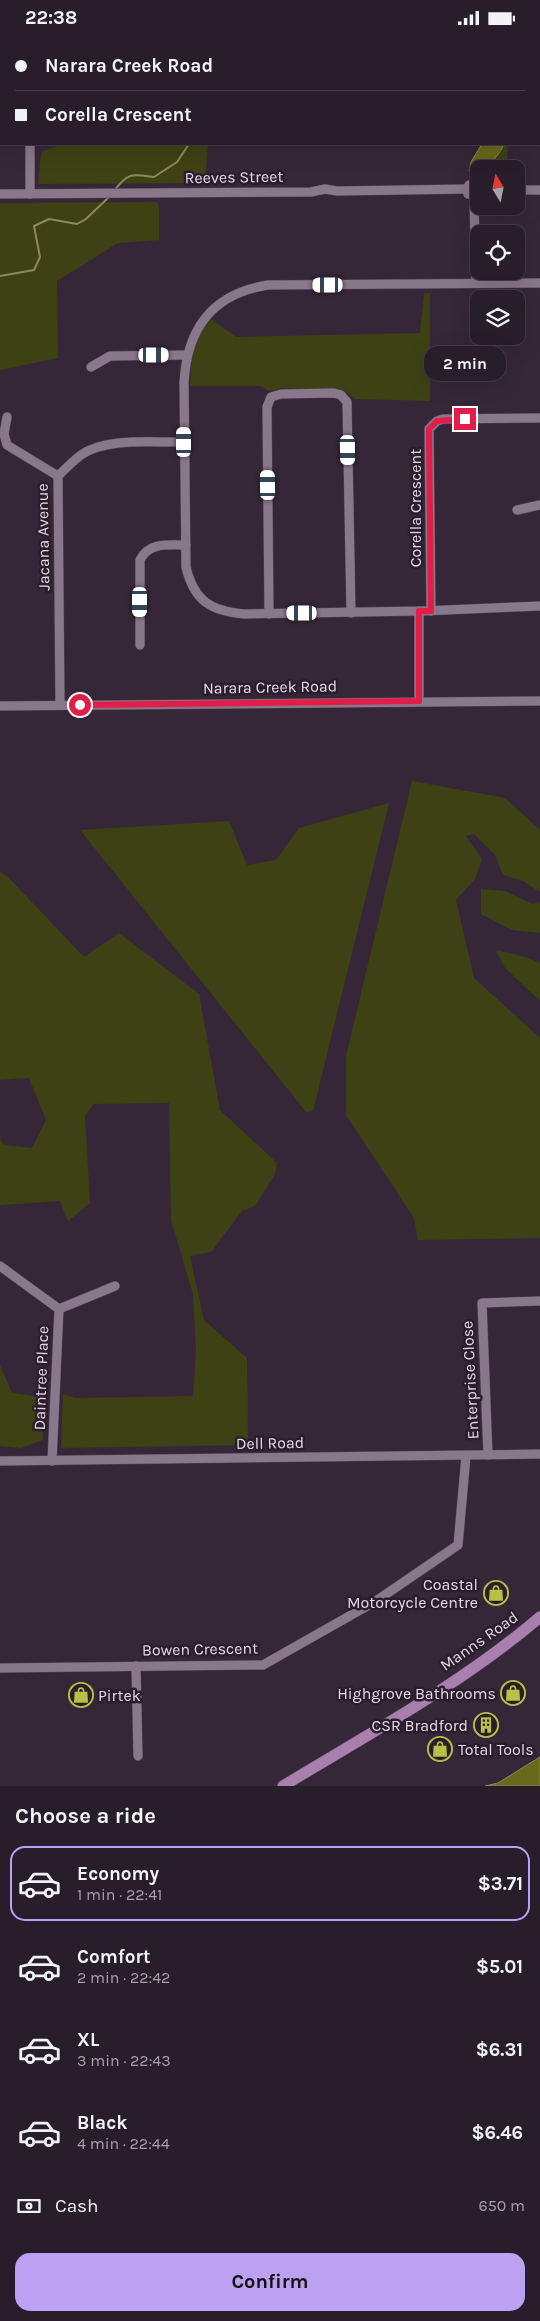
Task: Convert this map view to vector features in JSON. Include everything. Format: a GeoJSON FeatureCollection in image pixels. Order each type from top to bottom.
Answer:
{"type":"FeatureCollection","features":[{"type":"Feature","properties":{"kind":"main road","name":"Manns Road"},"geometry":{"type":"LineString","coordinates":[[283,1786],[411,1708],[494,1653],[540,1617]]}},
{"type":"Feature","properties":{"kind":"street"},"geometry":{"type":"LineString","coordinates":[[30,145],[30,194]]}},
{"type":"Feature","properties":{"kind":"street"},"geometry":{"type":"LineString","coordinates":[[470,185],[467,189],[468,195],[470,196]]}},
{"type":"Feature","properties":{"kind":"street","name":"Reeves Street"},"geometry":{"type":"LineString","coordinates":[[0,194],[311,192],[325,189],[337,191],[467,189]]}},
{"type":"Feature","properties":{"kind":"street"},"geometry":{"type":"LineString","coordinates":[[525,190],[540,189]]}},
{"type":"Feature","properties":{"kind":"street"},"geometry":{"type":"LineString","coordinates":[[476,283],[477,215]]}},
{"type":"Feature","properties":{"kind":"street"},"geometry":{"type":"LineString","coordinates":[[540,283],[268,285],[249,288],[224,301],[205,317],[197,330],[187,355],[184,383],[188,576],[198,595],[207,604],[230,613],[269,614],[431,611],[540,606]]}},
{"type":"Feature","properties":{"kind":"street"},"geometry":{"type":"LineString","coordinates":[[91,367],[110,356],[187,355]]}},
{"type":"Feature","properties":{"kind":"street"},"geometry":{"type":"LineString","coordinates":[[269,614],[267,407],[268,401],[276,394],[299,393],[334,393],[341,395],[347,402],[351,613]]}},
{"type":"Feature","properties":{"kind":"street"},"geometry":{"type":"LineString","coordinates":[[7,417],[4,434],[7,445],[58,476]]}},
{"type":"Feature","properties":{"kind":"street","name":"Corella Crescent"},"geometry":{"type":"LineString","coordinates":[[431,611],[429,429],[437,421],[443,419],[540,418]]}},
{"type":"Feature","properties":{"kind":"street","name":"Jacana Avenue"},"geometry":{"type":"LineString","coordinates":[[60,705],[58,476],[82,455],[100,446],[130,443],[184,442]]}},
{"type":"Feature","properties":{"kind":"street"},"geometry":{"type":"LineString","coordinates":[[517,511],[540,505]]}},
{"type":"Feature","properties":{"kind":"street"},"geometry":{"type":"LineString","coordinates":[[140,645],[140,560],[150,547],[186,545]]}},
{"type":"Feature","properties":{"kind":"street"},"geometry":{"type":"LineString","coordinates":[[419,611],[419,701]]}},
{"type":"Feature","properties":{"kind":"street","name":"Narara Creek Road"},"geometry":{"type":"LineString","coordinates":[[0,706],[540,701]]}},
{"type":"Feature","properties":{"kind":"street","name":"Daintree Place"},"geometry":{"type":"LineString","coordinates":[[0,1266],[59,1309],[52,1461]]}},
{"type":"Feature","properties":{"kind":"street"},"geometry":{"type":"LineString","coordinates":[[59,1309],[115,1286]]}},
{"type":"Feature","properties":{"kind":"street","name":"Enterprise Close"},"geometry":{"type":"LineString","coordinates":[[488,1455],[482,1303],[540,1301]]}},
{"type":"Feature","properties":{"kind":"street","name":"Dell Road"},"geometry":{"type":"LineString","coordinates":[[0,1461],[540,1454]]}},
{"type":"Feature","properties":{"kind":"street","name":"Bowen Crescent"},"geometry":{"type":"LineString","coordinates":[[0,1668],[263,1665],[376,1601],[458,1545],[466,1456]]}},
{"type":"Feature","properties":{"kind":"street"},"geometry":{"type":"LineString","coordinates":[[136,1666],[138,1756]]}},
{"type":"Feature","properties":{"kind":"green space"},"geometry":{"type":"Polygon","coordinates":[[[59,145],[208,145],[205,183],[38,184],[41,152],[59,145]]]}},
{"type":"Feature","properties":{"kind":"green space"},"geometry":{"type":"Polygon","coordinates":[[[504,145],[508,145],[507,160],[491,160],[504,145]]]}},
{"type":"Feature","properties":{"kind":"green space"},"geometry":{"type":"Polygon","coordinates":[[[157,202],[159,208],[159,240],[118,243],[57,281],[58,358],[0,370],[0,203],[157,202]]]}},
{"type":"Feature","properties":{"kind":"green space"},"geometry":{"type":"Polygon","coordinates":[[[430,293],[430,401],[355,399],[344,390],[281,388],[269,391],[261,386],[190,386],[194,350],[200,335],[211,319],[236,337],[420,333],[424,294],[430,293]]]}},
{"type":"Feature","properties":{"kind":"green space"},"geometry":{"type":"Polygon","coordinates":[[[412,781],[505,798],[540,830],[540,892],[523,881],[503,875],[495,855],[474,834],[466,836],[482,859],[475,879],[456,900],[474,978],[540,1038],[540,1238],[418,1240],[414,1218],[346,1115],[346,1056],[412,781]]]}},
{"type":"Feature","properties":{"kind":"green space"},"geometry":{"type":"Polygon","coordinates":[[[389,803],[313,1111],[306,1112],[80,830],[229,821],[247,865],[276,860],[299,828],[389,803]]]}},
{"type":"Feature","properties":{"kind":"green space"},"geometry":{"type":"Polygon","coordinates":[[[0,872],[8,877],[84,957],[119,933],[199,994],[220,1110],[277,1163],[275,1174],[255,1206],[242,1211],[211,1252],[190,1256],[204,1320],[247,1358],[248,1445],[61,1448],[63,1394],[76,1398],[193,1396],[196,1351],[193,1294],[171,1220],[169,1103],[94,1104],[85,1115],[90,1203],[68,1221],[60,1201],[0,1205],[0,1139],[4,1145],[32,1148],[46,1120],[29,1078],[0,1080],[0,872]]]}},
{"type":"Feature","properties":{"kind":"green space"},"geometry":{"type":"Polygon","coordinates":[[[481,889],[505,891],[532,904],[540,902],[540,933],[512,930],[481,914],[481,889]]]}},
{"type":"Feature","properties":{"kind":"green space"},"geometry":{"type":"Polygon","coordinates":[[[496,950],[526,957],[540,963],[540,1001],[505,968],[496,950]]]}},
{"type":"Feature","properties":{"kind":"green space"},"geometry":{"type":"Polygon","coordinates":[[[0,1365],[12,1393],[41,1397],[43,1440],[21,1448],[0,1446],[0,1365]]]}},
{"type":"Feature","properties":{"kind":"shaded area"},"geometry":{"type":"Polygon","coordinates":[[[481,145],[504,145],[493,160],[472,160],[481,145]]]}},
{"type":"Feature","properties":{"kind":"shaded area"},"geometry":{"type":"Polygon","coordinates":[[[540,1757],[540,1786],[485,1786],[498,1783],[540,1757]]]}},
{"type":"Feature","properties":{"kind":"waterway"},"geometry":{"type":"LineString","coordinates":[[114,191],[127,177],[135,175],[154,177],[177,162],[188,145]]}},
{"type":"Feature","properties":{"kind":"waterway"},"geometry":{"type":"LineString","coordinates":[[0,276],[34,270],[40,257],[34,226],[49,219],[77,224],[86,219],[109,197]]}},
{"type":"Feature","properties":{"kind":"place","name":"Coastal Motorcycle Centre"},"geometry":{"type":"Point","coordinates":[496,1593]}},
{"type":"Feature","properties":{"kind":"place","name":"Highgrove Bathrooms"},"geometry":{"type":"Point","coordinates":[513,1693]}},
{"type":"Feature","properties":{"kind":"place","name":"Pirtek"},"geometry":{"type":"Point","coordinates":[81,1695]}},
{"type":"Feature","properties":{"kind":"place","name":"CSR Bradford"},"geometry":{"type":"Point","coordinates":[486,1725]}},
{"type":"Feature","properties":{"kind":"place","name":"Total Tools"},"geometry":{"type":"Point","coordinates":[440,1749]}},
{"type":"Feature","properties":{"kind":"route"},"geometry":{"type":"LineString","coordinates":[[80,705],[120,703],[419,701],[419,611],[431,611],[429,429],[437,421],[443,419],[465,419]]}}]}
